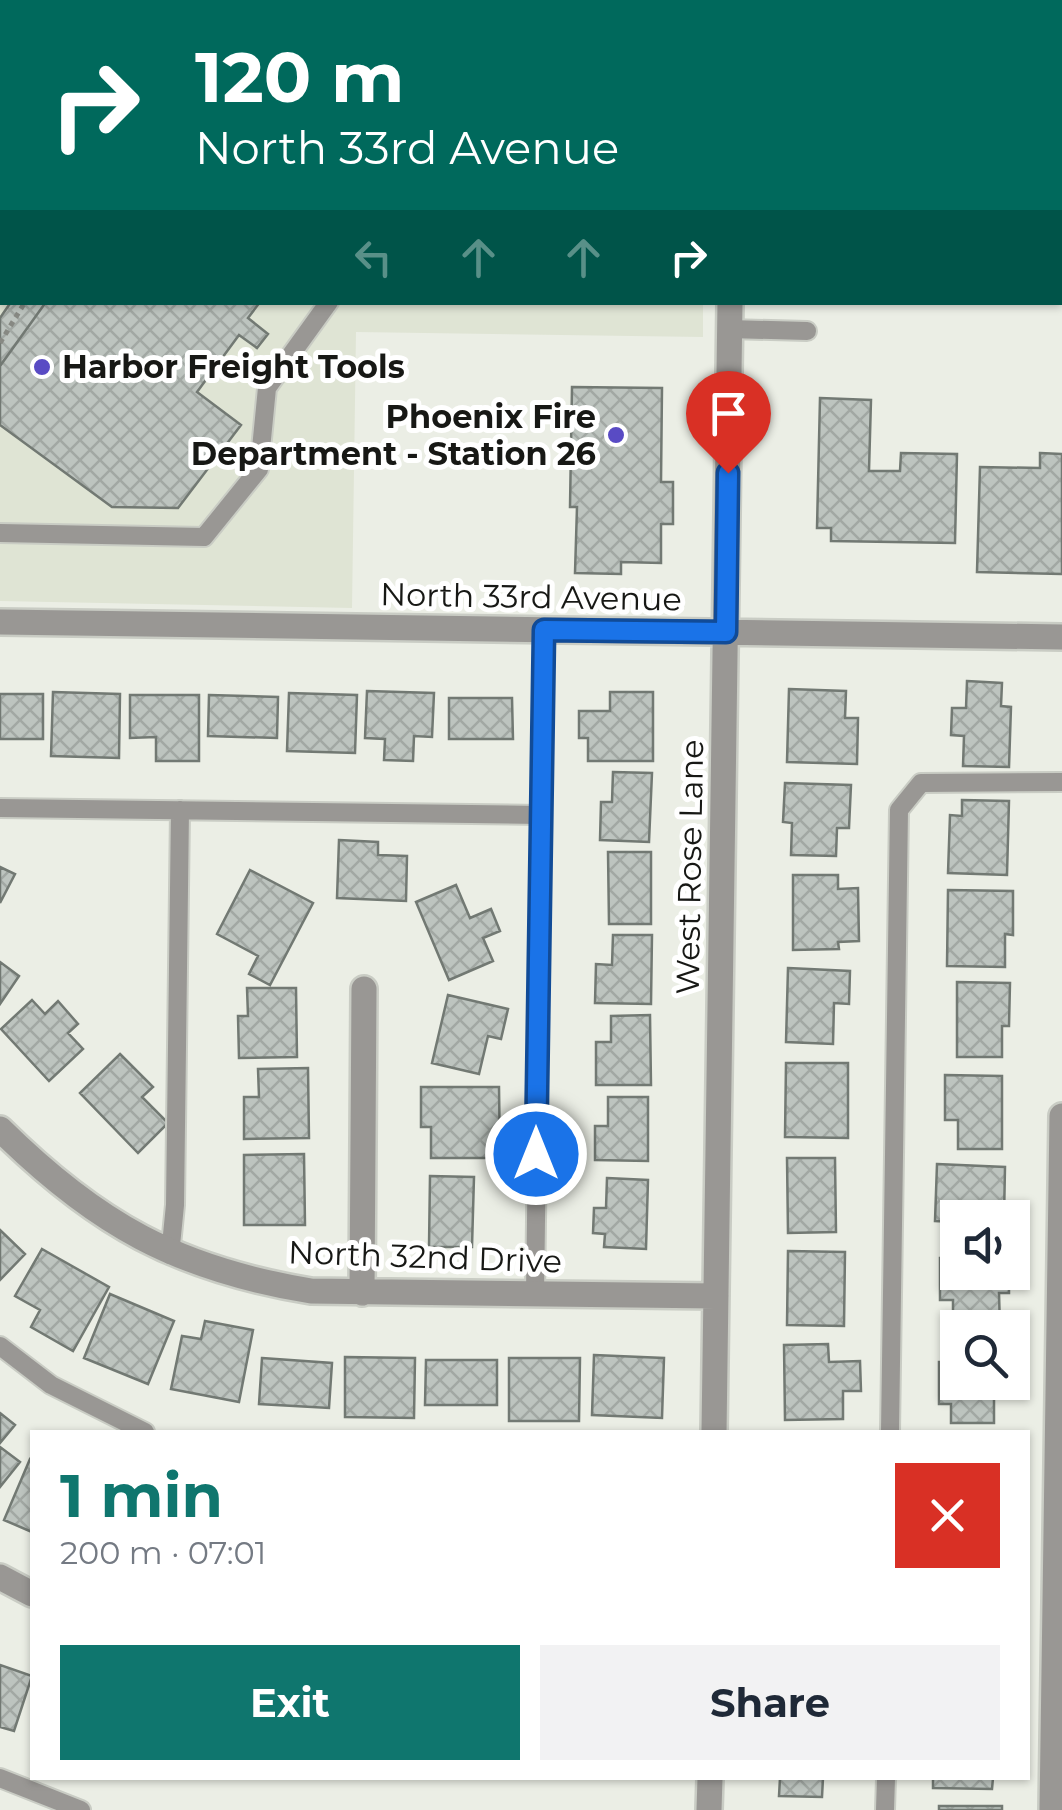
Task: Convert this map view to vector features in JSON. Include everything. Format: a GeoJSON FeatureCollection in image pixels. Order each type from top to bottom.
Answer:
{"type":"FeatureCollection","features":[{"type":"Feature","properties":{"kind":"street","name":"West Rose Lane"},"geometry":{"type":"LineString","coordinates":[[714,1430],[730,305]]}},
{"type":"Feature","properties":{"kind":"street","name":"North 33rd Avenue"},"geometry":{"type":"LineString","coordinates":[[0,622],[1062,638]]}},
{"type":"Feature","properties":{"kind":"street"},"geometry":{"type":"LineString","coordinates":[[362,1292],[364,989]]}},
{"type":"Feature","properties":{"kind":"street"},"geometry":{"type":"LineString","coordinates":[[1052,1810],[1062,1116]]}},
{"type":"Feature","properties":{"kind":"street","name":"North 32nd Drive"},"geometry":{"type":"LineString","coordinates":[[0,1129],[104,1218],[170,1255],[248,1281],[310,1291],[716,1296]]}},
{"type":"Feature","properties":{"kind":"street"},"geometry":{"type":"LineString","coordinates":[[0,1577],[30,1593]]}},
{"type":"Feature","properties":{"kind":"street"},"geometry":{"type":"LineString","coordinates":[[709,1810],[710,1780]]}},
{"type":"Feature","properties":{"kind":"lane"},"geometry":{"type":"LineString","coordinates":[[0,533],[204,537],[259,469],[268,388],[327,305]]}},
{"type":"Feature","properties":{"kind":"lane"},"geometry":{"type":"LineString","coordinates":[[729,329],[807,330]]}},
{"type":"Feature","properties":{"kind":"lane"},"geometry":{"type":"LineString","coordinates":[[535,1294],[544,630]]}},
{"type":"Feature","properties":{"kind":"lane"},"geometry":{"type":"LineString","coordinates":[[890,1430],[898,810],[921,782],[1062,782]]}},
{"type":"Feature","properties":{"kind":"lane"},"geometry":{"type":"LineString","coordinates":[[0,808],[539,815]]}},
{"type":"Feature","properties":{"kind":"lane"},"geometry":{"type":"LineString","coordinates":[[170,1255],[175,1205],[180,810]]}},
{"type":"Feature","properties":{"kind":"lane"},"geometry":{"type":"LineString","coordinates":[[0,1346],[51,1385],[141,1430]]}},
{"type":"Feature","properties":{"kind":"lane"},"geometry":{"type":"LineString","coordinates":[[0,1778],[81,1810]]}},
{"type":"Feature","properties":{"kind":"lane"},"geometry":{"type":"LineString","coordinates":[[885,1810],[886,1780]]}},
{"type":"Feature","properties":{"kind":"path"},"geometry":{"type":"LineString","coordinates":[[0,343],[23,305]]}},
{"type":"Feature","properties":{"kind":"shaded area"},"geometry":{"type":"Polygon","coordinates":[[[0,305],[703,305],[703,337],[356,332],[352,608],[0,601],[0,305]]]}},
{"type":"Feature","properties":{"kind":"building"},"geometry":{"type":"Polygon","coordinates":[[[9,305],[44,305],[0,366],[0,318],[9,305]]]}},
{"type":"Feature","properties":{"kind":"building"},"geometry":{"type":"Polygon","coordinates":[[[44,305],[258,305],[248,318],[268,334],[257,348],[239,335],[197,392],[241,425],[178,508],[112,507],[0,425],[0,366],[44,305]]]}},
{"type":"Feature","properties":{"kind":"building","name":"Phoenix Fire Department - Station 26"},"geometry":{"type":"Polygon","coordinates":[[[572,387],[662,388],[661,482],[673,482],[673,524],[661,524],[661,563],[621,562],[621,574],[575,573],[577,507],[570,507],[572,387]]]}},
{"type":"Feature","properties":{"kind":"building"},"geometry":{"type":"Polygon","coordinates":[[[820,398],[871,400],[869,471],[900,471],[901,453],[957,454],[955,543],[831,541],[831,528],[817,528],[820,398]]]}},
{"type":"Feature","properties":{"kind":"building"},"geometry":{"type":"Polygon","coordinates":[[[1040,453],[1062,454],[1062,574],[977,572],[980,467],[1040,468],[1040,453]]]}},
{"type":"Feature","properties":{"kind":"building"},"geometry":{"type":"Polygon","coordinates":[[[967,681],[1002,683],[1001,706],[1011,707],[1009,767],[963,766],[964,736],[951,735],[952,708],[966,708],[967,681]]]}},
{"type":"Feature","properties":{"kind":"building"},"geometry":{"type":"Polygon","coordinates":[[[789,689],[846,691],[845,718],[858,718],[857,764],[787,762],[789,689]]]}},
{"type":"Feature","properties":{"kind":"building"},"geometry":{"type":"Polygon","coordinates":[[[367,691],[434,693],[432,737],[414,736],[413,761],[384,760],[385,739],[365,738],[367,691]]]}},
{"type":"Feature","properties":{"kind":"building"},"geometry":{"type":"Polygon","coordinates":[[[53,692],[120,694],[119,758],[51,756],[53,692]]]}},
{"type":"Feature","properties":{"kind":"building"},"geometry":{"type":"Polygon","coordinates":[[[610,692],[653,692],[653,761],[588,761],[588,738],[579,738],[579,711],[610,711],[610,692]]]}},
{"type":"Feature","properties":{"kind":"building"},"geometry":{"type":"Polygon","coordinates":[[[289,693],[357,695],[355,753],[287,751],[289,693]]]}},
{"type":"Feature","properties":{"kind":"building"},"geometry":{"type":"Polygon","coordinates":[[[0,694],[43,694],[43,739],[0,739],[0,694]]]}},
{"type":"Feature","properties":{"kind":"building"},"geometry":{"type":"Polygon","coordinates":[[[130,695],[199,695],[199,761],[156,761],[156,737],[130,738],[130,695]]]}},
{"type":"Feature","properties":{"kind":"building"},"geometry":{"type":"Polygon","coordinates":[[[209,695],[278,697],[277,738],[208,736],[209,695]]]}},
{"type":"Feature","properties":{"kind":"building"},"geometry":{"type":"Polygon","coordinates":[[[449,698],[512,698],[513,739],[449,739],[449,698]]]}},
{"type":"Feature","properties":{"kind":"building"},"geometry":{"type":"Polygon","coordinates":[[[613,772],[652,773],[649,842],[600,840],[601,802],[612,802],[613,772]]]}},
{"type":"Feature","properties":{"kind":"building"},"geometry":{"type":"Polygon","coordinates":[[[785,783],[851,785],[849,828],[837,828],[836,856],[791,855],[792,823],[783,822],[785,783]]]}},
{"type":"Feature","properties":{"kind":"building"},"geometry":{"type":"Polygon","coordinates":[[[962,800],[1009,801],[1007,875],[948,873],[950,815],[962,816],[962,800]]]}},
{"type":"Feature","properties":{"kind":"building"},"geometry":{"type":"Polygon","coordinates":[[[339,840],[378,842],[378,855],[407,856],[406,901],[337,898],[339,840]]]}},
{"type":"Feature","properties":{"kind":"building"},"geometry":{"type":"Polygon","coordinates":[[[608,852],[651,852],[651,924],[609,924],[608,852]]]}},
{"type":"Feature","properties":{"kind":"building"},"geometry":{"type":"Polygon","coordinates":[[[0,867],[15,874],[0,903],[0,867]]]}},
{"type":"Feature","properties":{"kind":"building"},"geometry":{"type":"Polygon","coordinates":[[[250,870],[313,903],[270,985],[249,974],[258,956],[217,934],[250,870]]]}},
{"type":"Feature","properties":{"kind":"building"},"geometry":{"type":"Polygon","coordinates":[[[793,875],[838,875],[838,889],[858,888],[859,941],[838,942],[839,949],[793,950],[793,875]]]}},
{"type":"Feature","properties":{"kind":"building"},"geometry":{"type":"Polygon","coordinates":[[[456,885],[470,918],[491,909],[500,931],[483,938],[493,961],[449,980],[416,902],[456,885]]]}},
{"type":"Feature","properties":{"kind":"building"},"geometry":{"type":"Polygon","coordinates":[[[948,890],[1013,891],[1013,935],[1005,934],[1005,967],[947,966],[948,890]]]}},
{"type":"Feature","properties":{"kind":"building"},"geometry":{"type":"Polygon","coordinates":[[[613,935],[652,935],[651,1004],[595,1003],[596,964],[612,965],[613,935]]]}},
{"type":"Feature","properties":{"kind":"building"},"geometry":{"type":"Polygon","coordinates":[[[0,962],[19,976],[0,1004],[0,962]]]}},
{"type":"Feature","properties":{"kind":"building"},"geometry":{"type":"Polygon","coordinates":[[[788,968],[850,971],[849,1004],[834,1003],[833,1044],[786,1042],[788,968]]]}},
{"type":"Feature","properties":{"kind":"building"},"geometry":{"type":"Polygon","coordinates":[[[957,982],[1010,983],[1009,1026],[1002,1026],[1002,1057],[957,1057],[957,982]]]}},
{"type":"Feature","properties":{"kind":"building"},"geometry":{"type":"Polygon","coordinates":[[[247,988],[296,988],[297,1057],[239,1058],[238,1016],[248,1016],[247,988]]]}},
{"type":"Feature","properties":{"kind":"building"},"geometry":{"type":"Polygon","coordinates":[[[448,995],[508,1009],[501,1039],[488,1036],[479,1074],[432,1063],[448,995]]]}},
{"type":"Feature","properties":{"kind":"building"},"geometry":{"type":"Polygon","coordinates":[[[32,1000],[45,1014],[58,1001],[78,1024],[68,1033],[83,1049],[49,1081],[1,1029],[32,1000]]]}},
{"type":"Feature","properties":{"kind":"building"},"geometry":{"type":"Polygon","coordinates":[[[650,1015],[651,1085],[596,1085],[596,1042],[611,1042],[611,1016],[650,1015]]]}},
{"type":"Feature","properties":{"kind":"building"},"geometry":{"type":"Polygon","coordinates":[[[120,1054],[153,1087],[142,1097],[168,1123],[138,1153],[80,1093],[120,1054]]]}},
{"type":"Feature","properties":{"kind":"building"},"geometry":{"type":"Polygon","coordinates":[[[786,1063],[848,1063],[848,1138],[785,1137],[786,1063]]]}},
{"type":"Feature","properties":{"kind":"building"},"geometry":{"type":"Polygon","coordinates":[[[308,1068],[309,1138],[244,1139],[244,1097],[259,1097],[258,1069],[308,1068]]]}},
{"type":"Feature","properties":{"kind":"building"},"geometry":{"type":"Polygon","coordinates":[[[945,1075],[1002,1076],[1002,1149],[958,1149],[958,1120],[945,1120],[945,1075]]]}},
{"type":"Feature","properties":{"kind":"building"},"geometry":{"type":"Polygon","coordinates":[[[421,1087],[499,1087],[500,1158],[431,1158],[431,1127],[421,1127],[421,1087]]]}},
{"type":"Feature","properties":{"kind":"building"},"geometry":{"type":"Polygon","coordinates":[[[608,1097],[648,1097],[648,1161],[595,1160],[595,1126],[608,1126],[608,1097]]]}},
{"type":"Feature","properties":{"kind":"building"},"geometry":{"type":"Polygon","coordinates":[[[304,1154],[305,1225],[244,1225],[244,1155],[304,1154]]]}},
{"type":"Feature","properties":{"kind":"building"},"geometry":{"type":"Polygon","coordinates":[[[787,1158],[835,1158],[836,1232],[788,1233],[787,1158]]]}},
{"type":"Feature","properties":{"kind":"building"},"geometry":{"type":"Polygon","coordinates":[[[937,1164],[1005,1167],[1004,1200],[940,1200],[940,1221],[935,1221],[937,1164]]]}},
{"type":"Feature","properties":{"kind":"building"},"geometry":{"type":"Polygon","coordinates":[[[430,1176],[474,1177],[472,1247],[429,1247],[430,1176]]]}},
{"type":"Feature","properties":{"kind":"building"},"geometry":{"type":"Polygon","coordinates":[[[607,1178],[648,1180],[646,1249],[604,1247],[605,1234],[593,1233],[594,1208],[606,1208],[607,1178]]]}},
{"type":"Feature","properties":{"kind":"building"},"geometry":{"type":"Polygon","coordinates":[[[0,1230],[25,1254],[0,1280],[0,1230]]]}},
{"type":"Feature","properties":{"kind":"building"},"geometry":{"type":"Polygon","coordinates":[[[42,1249],[109,1287],[73,1351],[31,1327],[40,1310],[15,1296],[42,1249]]]}},
{"type":"Feature","properties":{"kind":"building"},"geometry":{"type":"Polygon","coordinates":[[[788,1251],[845,1252],[844,1326],[787,1325],[788,1251]]]}},
{"type":"Feature","properties":{"kind":"building"},"geometry":{"type":"Polygon","coordinates":[[[940,1290],[1009,1290],[999,1293],[999,1310],[953,1310],[953,1300],[940,1300],[940,1290]]]}},
{"type":"Feature","properties":{"kind":"building"},"geometry":{"type":"Polygon","coordinates":[[[110,1294],[174,1321],[148,1384],[84,1358],[110,1294]]]}},
{"type":"Feature","properties":{"kind":"building"},"geometry":{"type":"Polygon","coordinates":[[[205,1321],[253,1330],[239,1402],[171,1389],[182,1336],[201,1339],[205,1321]]]}},
{"type":"Feature","properties":{"kind":"building"},"geometry":{"type":"Polygon","coordinates":[[[828,1344],[829,1362],[860,1361],[861,1391],[843,1391],[843,1419],[785,1420],[784,1345],[828,1344]]]}},
{"type":"Feature","properties":{"kind":"building"},"geometry":{"type":"Polygon","coordinates":[[[594,1355],[664,1358],[662,1418],[592,1415],[594,1355]]]}},
{"type":"Feature","properties":{"kind":"building"},"geometry":{"type":"Polygon","coordinates":[[[345,1357],[415,1358],[414,1418],[345,1417],[345,1357]]]}},
{"type":"Feature","properties":{"kind":"building"},"geometry":{"type":"Polygon","coordinates":[[[262,1358],[332,1363],[329,1408],[259,1404],[262,1358]]]}},
{"type":"Feature","properties":{"kind":"building"},"geometry":{"type":"Polygon","coordinates":[[[509,1358],[580,1358],[579,1421],[509,1421],[509,1358]]]}},
{"type":"Feature","properties":{"kind":"building"},"geometry":{"type":"Polygon","coordinates":[[[426,1360],[497,1360],[497,1405],[425,1405],[426,1360]]]}},
{"type":"Feature","properties":{"kind":"building"},"geometry":{"type":"Polygon","coordinates":[[[939,1362],[940,1400],[994,1400],[994,1423],[951,1423],[951,1404],[939,1404],[939,1362]]]}},
{"type":"Feature","properties":{"kind":"building"},"geometry":{"type":"Polygon","coordinates":[[[0,1413],[15,1425],[0,1443],[0,1413]]]}},
{"type":"Feature","properties":{"kind":"building"},"geometry":{"type":"Polygon","coordinates":[[[0,1447],[20,1462],[0,1487],[0,1447]]]}},
{"type":"Feature","properties":{"kind":"building"},"geometry":{"type":"Polygon","coordinates":[[[30,1459],[30,1531],[4,1520],[30,1459]]]}},
{"type":"Feature","properties":{"kind":"building"},"geometry":{"type":"Polygon","coordinates":[[[0,1665],[30,1675],[30,1682],[14,1731],[0,1727],[0,1665]]]}},
{"type":"Feature","properties":{"kind":"building"},"geometry":{"type":"Polygon","coordinates":[[[780,1780],[823,1780],[822,1797],[779,1796],[780,1780]]]}},
{"type":"Feature","properties":{"kind":"building"},"geometry":{"type":"Polygon","coordinates":[[[933,1780],[993,1780],[992,1789],[933,1788],[933,1780]]]}},
{"type":"Feature","properties":{"kind":"building"},"geometry":{"type":"Polygon","coordinates":[[[939,1806],[1002,1806],[1002,1810],[939,1810],[939,1806]]]}},
{"type":"Feature","properties":{"kind":"place","name":"Harbor Freight Tools"},"geometry":{"type":"Point","coordinates":[42,367]}},
{"type":"Feature","properties":{"kind":"place","name":"Phoenix Fire Department - Station 26"},"geometry":{"type":"Point","coordinates":[616,435]}},
{"type":"Feature","properties":{"kind":"route"},"geometry":{"type":"LineString","coordinates":[[536,1154],[544,630],[726,632],[728,473]]}}]}
